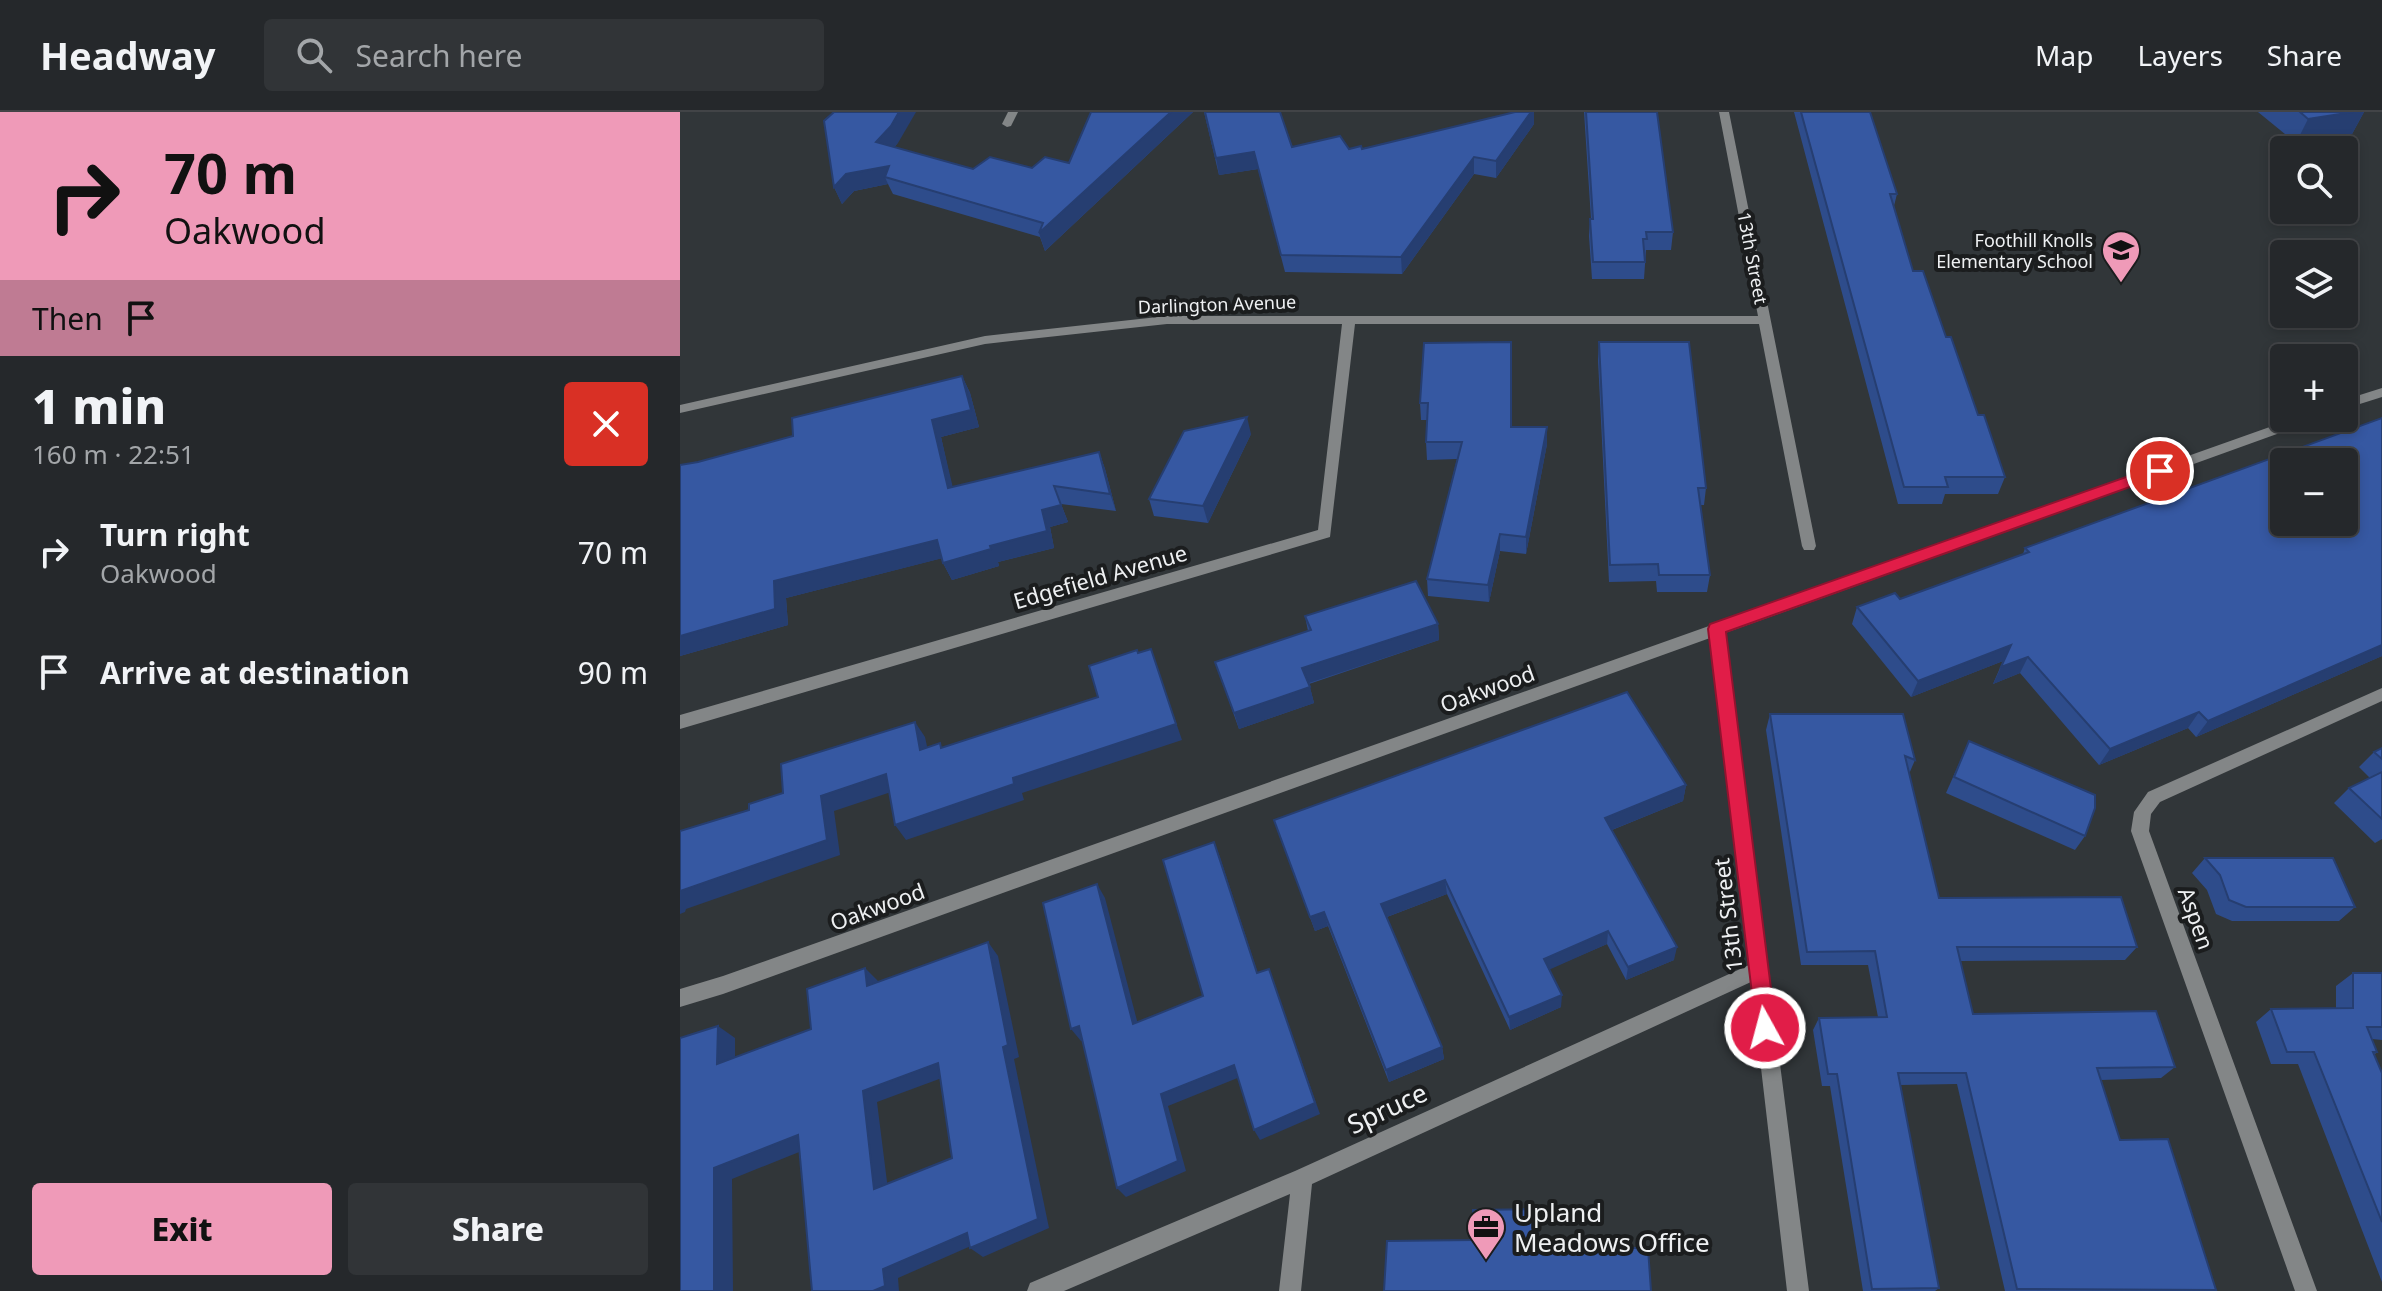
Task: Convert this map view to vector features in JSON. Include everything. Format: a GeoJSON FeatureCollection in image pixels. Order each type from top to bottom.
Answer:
{"type":"FeatureCollection","features":[{"type":"Feature","properties":{"kind":"street"},"geometry":{"type":"LineString","coordinates":[[1007,124],[1013,112]]}},
{"type":"Feature","properties":{"kind":"street","name":"13th Street"},"geometry":{"type":"LineString","coordinates":[[1724,112],[1809,546]]}},
{"type":"Feature","properties":{"kind":"street","name":"Edgefield Avenue"},"geometry":{"type":"LineString","coordinates":[[680,722],[1325,533],[1349,318]]}},
{"type":"Feature","properties":{"kind":"street","name":"Darlington Avenue"},"geometry":{"type":"LineString","coordinates":[[680,409],[985,340],[1167,320],[1765,320]]}},
{"type":"Feature","properties":{"kind":"street"},"geometry":{"type":"LineString","coordinates":[[2358,400],[2382,392]]}},
{"type":"Feature","properties":{"kind":"street","name":"Oakwood"},"geometry":{"type":"LineString","coordinates":[[680,998],[2270,432]]}},
{"type":"Feature","properties":{"kind":"street","name":"13th Street"},"geometry":{"type":"LineString","coordinates":[[1717,629],[1798,1291]]}},
{"type":"Feature","properties":{"kind":"street","name":"Aspen"},"geometry":{"type":"LineString","coordinates":[[2306,1291],[2140,831],[2143,812],[2154,797],[2382,694]]}},
{"type":"Feature","properties":{"kind":"street","name":"Spruce"},"geometry":{"type":"LineString","coordinates":[[1038,1291],[1302,1178],[1757,970]]}},
{"type":"Feature","properties":{"kind":"street"},"geometry":{"type":"LineString","coordinates":[[1290,1291],[1302,1178]]}},
{"type":"Feature","properties":{"kind":"building"},"geometry":{"type":"Polygon","coordinates":[[[834,112],[899,112],[876,142],[973,169],[990,157],[1032,168],[1045,157],[1069,163],[1091,112],[1171,112],[1039,233],[1043,223],[885,177],[889,166],[846,174],[834,187],[824,121],[834,112]]]}},
{"type":"Feature","properties":{"kind":"building"},"geometry":{"type":"Polygon","coordinates":[[[1205,112],[1280,112],[1292,147],[1340,136],[1349,149],[1361,146],[1362,149],[1515,112],[1531,112],[1496,161],[1474,157],[1401,257],[1281,255],[1254,152],[1216,158],[1205,112]]]}},
{"type":"Feature","properties":{"kind":"building"},"geometry":{"type":"Polygon","coordinates":[[[1586,112],[1657,112],[1673,232],[1646,232],[1647,239],[1643,239],[1645,262],[1593,262],[1586,112]]]}},
{"type":"Feature","properties":{"kind":"building"},"geometry":{"type":"Polygon","coordinates":[[[1801,112],[1870,112],[1897,194],[1890,194],[1913,271],[1923,271],[1946,337],[1951,337],[1978,415],[1984,415],[2005,477],[1945,477],[1948,487],[1904,487],[1801,112]]]}},
{"type":"Feature","properties":{"kind":"building"},"geometry":{"type":"Polygon","coordinates":[[[2300,112],[2353,112],[2308,119],[2300,112]]]}},
{"type":"Feature","properties":{"kind":"building"},"geometry":{"type":"Polygon","coordinates":[[[1511,342],[1511,427],[1547,427],[1526,537],[1500,534],[1488,585],[1427,579],[1462,442],[1426,442],[1428,403],[1420,403],[1424,343],[1511,342]]]}},
{"type":"Feature","properties":{"kind":"building"},"geometry":{"type":"Polygon","coordinates":[[[1599,342],[1689,342],[1706,488],[1698,488],[1710,575],[1659,575],[1658,564],[1610,565],[1599,342]]]}},
{"type":"Feature","properties":{"kind":"building"},"geometry":{"type":"Polygon","coordinates":[[[962,376],[971,410],[932,420],[948,488],[1099,452],[1110,494],[1054,486],[1061,505],[1042,510],[1047,531],[990,546],[991,549],[943,563],[937,540],[774,581],[775,609],[680,636],[680,465],[793,436],[792,418],[962,376]]]}},
{"type":"Feature","properties":{"kind":"building"},"geometry":{"type":"Polygon","coordinates":[[[1247,417],[1203,506],[1149,499],[1184,431],[1247,417]]]}},
{"type":"Feature","properties":{"kind":"building"},"geometry":{"type":"Polygon","coordinates":[[[2382,418],[2382,645],[2208,721],[2199,712],[2110,749],[2028,657],[2001,667],[2011,645],[1918,681],[1857,607],[1895,593],[1900,599],[2029,552],[2025,548],[2270,459],[2270,536],[2358,536],[2358,448],[2300,448],[2344,432],[2358,432],[2358,427],[2382,418]]]}},
{"type":"Feature","properties":{"kind":"building"},"geometry":{"type":"Polygon","coordinates":[[[1416,581],[1438,624],[1302,668],[1310,687],[1234,713],[1215,662],[1311,630],[1305,616],[1416,581]]]}},
{"type":"Feature","properties":{"kind":"building"},"geometry":{"type":"Polygon","coordinates":[[[1151,649],[1176,724],[1013,778],[1014,784],[895,825],[886,774],[821,796],[827,840],[680,891],[680,831],[749,810],[749,804],[783,793],[781,764],[915,722],[920,750],[940,743],[941,748],[1098,697],[1089,666],[1137,650],[1138,653],[1151,649]]]}},
{"type":"Feature","properties":{"kind":"building"},"geometry":{"type":"Polygon","coordinates":[[[1627,692],[1686,785],[1605,818],[1677,947],[1628,967],[1608,931],[1544,959],[1562,995],[1509,1017],[1445,880],[1381,904],[1442,1047],[1386,1070],[1324,912],[1310,917],[1274,820],[1627,692]]]}},
{"type":"Feature","properties":{"kind":"building"},"geometry":{"type":"Polygon","coordinates":[[[1770,714],[1903,714],[1915,760],[1905,756],[1939,898],[2121,897],[2137,947],[1957,947],[1973,1014],[2156,1011],[2175,1067],[2097,1068],[2120,1140],[2168,1139],[2216,1290],[2017,1289],[1966,1073],[1898,1073],[1939,1288],[1872,1289],[1837,1074],[1828,1074],[1819,1018],[1887,1017],[1875,951],[1807,952],[1770,714]]]}},
{"type":"Feature","properties":{"kind":"building"},"geometry":{"type":"Polygon","coordinates":[[[1969,741],[2095,795],[2095,808],[2085,836],[1954,777],[1969,741]]]}},
{"type":"Feature","properties":{"kind":"building"},"geometry":{"type":"Polygon","coordinates":[[[2382,748],[2382,759],[2374,752],[2382,748]]]}},
{"type":"Feature","properties":{"kind":"building"},"geometry":{"type":"Polygon","coordinates":[[[2382,772],[2382,819],[2349,788],[2382,772]]]}},
{"type":"Feature","properties":{"kind":"building"},"geometry":{"type":"Polygon","coordinates":[[[1214,842],[1257,973],[1269,969],[1315,1103],[1254,1130],[1234,1065],[1161,1094],[1178,1161],[1117,1188],[1079,1026],[1071,1029],[1043,903],[1097,884],[1133,1024],[1203,996],[1163,860],[1214,842]]]}},
{"type":"Feature","properties":{"kind":"building"},"geometry":{"type":"Polygon","coordinates":[[[2205,858],[2333,858],[2355,907],[2246,907],[2229,900],[2220,875],[2205,858]]]}},
{"type":"Feature","properties":{"kind":"building"},"geometry":{"type":"Polygon","coordinates":[[[988,942],[1008,1045],[1003,1047],[1038,1219],[970,1248],[967,1233],[883,1269],[885,1286],[873,1291],[812,1291],[798,1135],[714,1168],[714,1291],[680,1291],[680,1038],[718,1026],[717,1064],[811,1029],[807,989],[865,968],[867,986],[988,942]],[[938,1063],[863,1091],[874,1189],[952,1158],[938,1063]]]}},
{"type":"Feature","properties":{"kind":"building"},"geometry":{"type":"Polygon","coordinates":[[[2353,973],[2382,973],[2382,1027],[2367,1027],[2382,1073],[2382,1222],[2314,1052],[2287,1052],[2271,1009],[2353,1008],[2353,973]]]}},
{"type":"Feature","properties":{"kind":"building","name":"Upland Meadows Office"},"geometry":{"type":"Polygon","coordinates":[[[1538,1209],[1538,1241],[1618,1240],[1618,1248],[1648,1248],[1651,1291],[1384,1291],[1387,1241],[1473,1240],[1473,1210],[1538,1209]]]}},
{"type":"Feature","properties":{"kind":"place","name":"Foothill Knolls Elementary School"},"geometry":{"type":"Point","coordinates":[2121,284]}},
{"type":"Feature","properties":{"kind":"place","name":"Upland Meadows Office"},"geometry":{"type":"Point","coordinates":[1486,1261]}},
{"type":"Feature","properties":{"kind":"route"},"geometry":{"type":"LineString","coordinates":[[1765,1028],[1717,629],[2160,471]]}}]}
